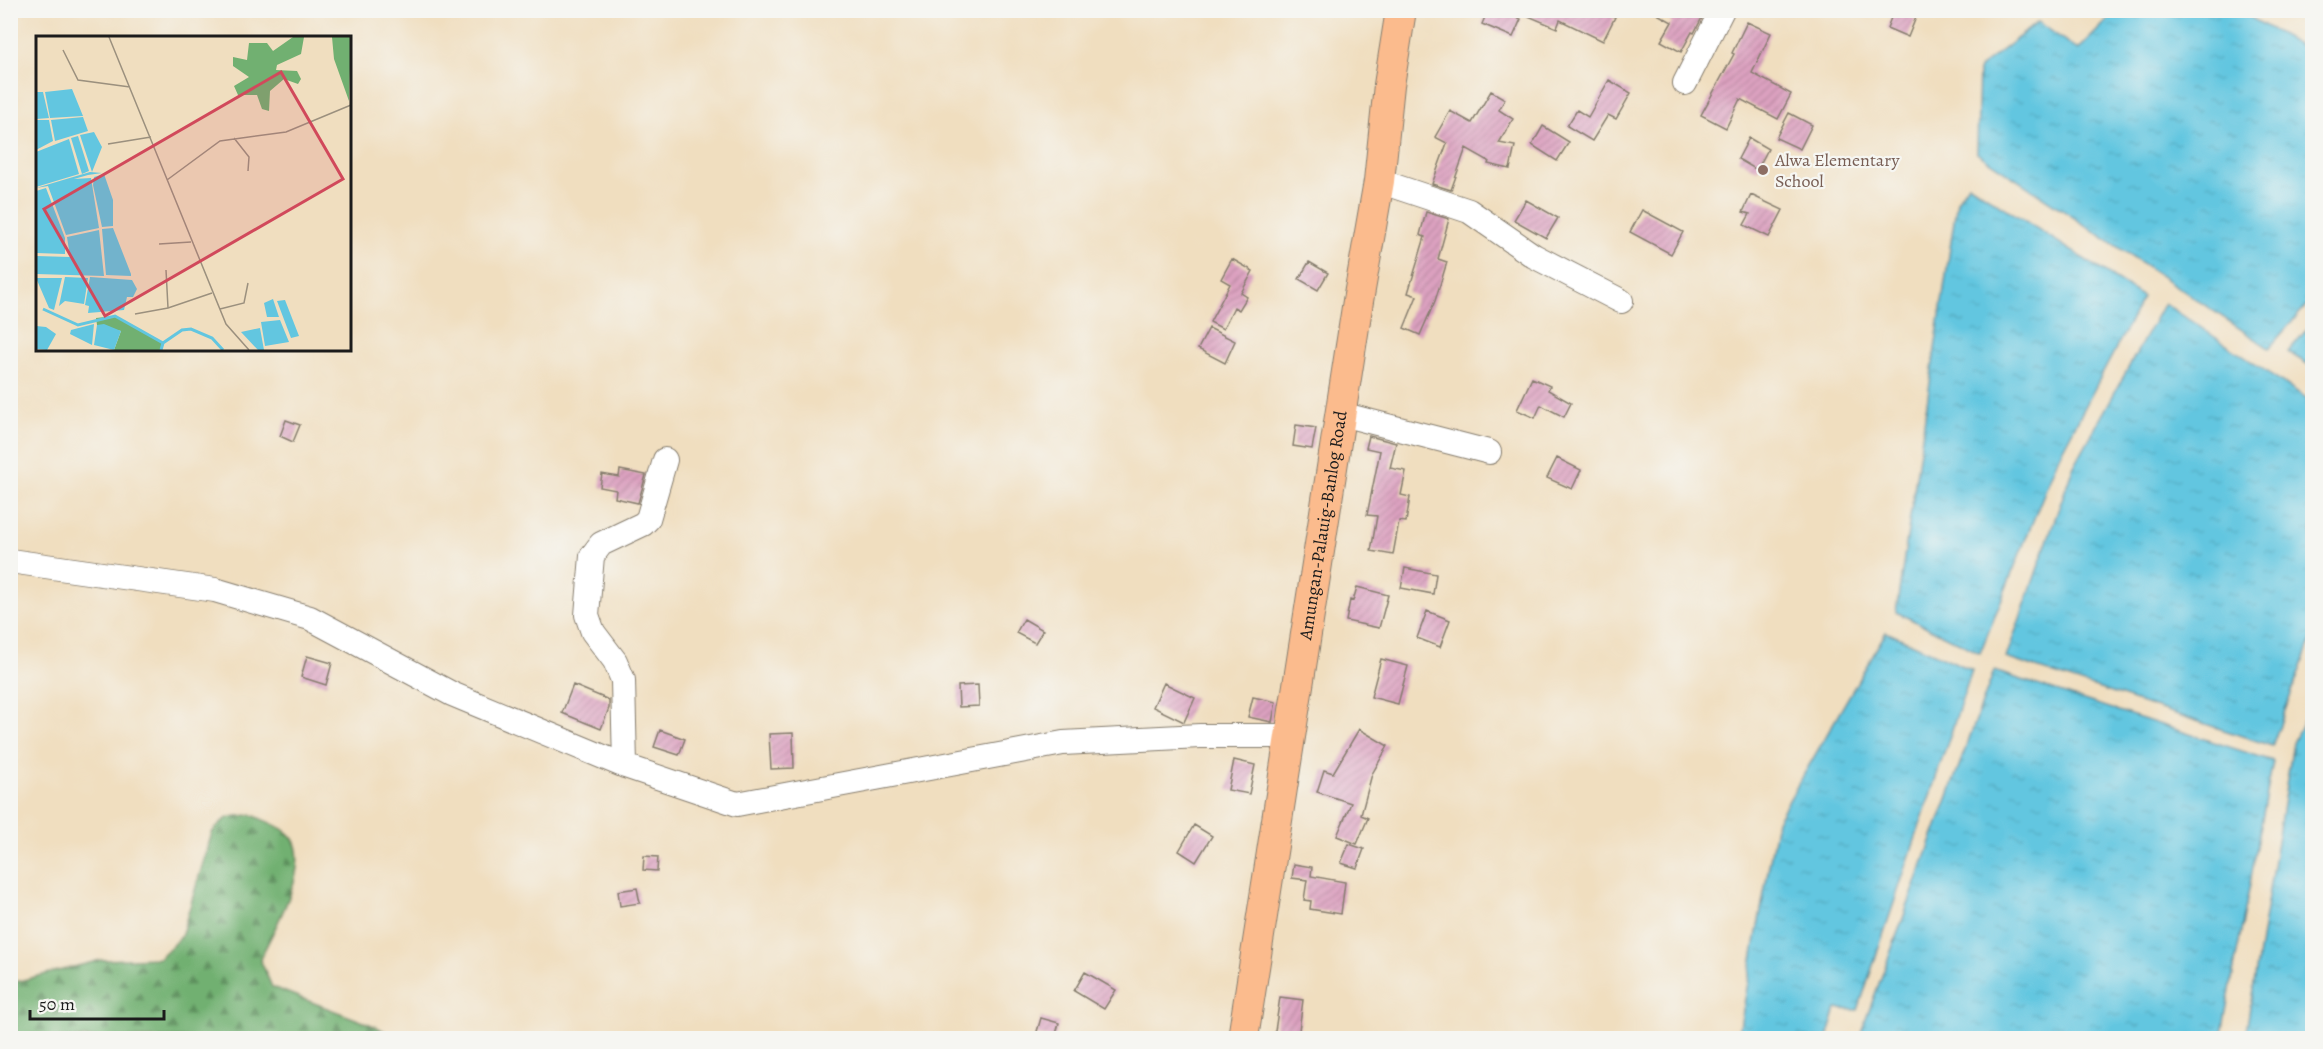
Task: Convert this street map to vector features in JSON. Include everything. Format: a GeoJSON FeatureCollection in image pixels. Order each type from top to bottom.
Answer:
{"type":"FeatureCollection","features":[{"type":"Feature","properties":{"kind":"main road","name":"Amungan-Palauig-Banlog Road"},"geometry":{"type":"LineString","coordinates":[[1243,1038],[1378,181],[1389,85],[1401,10]]}},
{"type":"Feature","properties":{"kind":"street"},"geometry":{"type":"LineString","coordinates":[[1685,83],[1722,10]]}},
{"type":"Feature","properties":{"kind":"street"},"geometry":{"type":"LineString","coordinates":[[1378,181],[1469,212],[1534,256],[1621,301]]}},
{"type":"Feature","properties":{"kind":"street"},"geometry":{"type":"LineString","coordinates":[[1341,414],[1489,452]]}},
{"type":"Feature","properties":{"kind":"street"},"geometry":{"type":"LineString","coordinates":[[625,766],[623,680],[615,661],[593,632],[587,615],[592,556],[601,544],[643,524],[648,519],[665,460]]}},
{"type":"Feature","properties":{"kind":"street"},"geometry":{"type":"LineString","coordinates":[[10,561],[215,590],[310,618],[452,694],[625,766],[738,804],[1063,743],[1200,736],[1291,736]]}},
{"type":"Feature","properties":{"kind":"green space"},"geometry":{"type":"Polygon","coordinates":[[[252,815],[285,831],[293,839],[297,851],[294,882],[281,916],[260,959],[272,987],[377,1027],[396,1038],[11,1038],[11,983],[101,960],[159,958],[181,937],[212,833],[229,818],[252,815]]]}},
{"type":"Feature","properties":{"kind":"water"},"geometry":{"type":"Polygon","coordinates":[[[2118,10],[2239,11],[2312,52],[2312,299],[2269,348],[1977,153],[1979,68],[2038,22],[2078,50],[2118,10]]]}},
{"type":"Feature","properties":{"kind":"water"},"geometry":{"type":"Polygon","coordinates":[[[1968,184],[2143,297],[2059,456],[1980,653],[1896,612],[1957,201],[1968,184]]]}},
{"type":"Feature","properties":{"kind":"water"},"geometry":{"type":"Polygon","coordinates":[[[2164,303],[2312,402],[2312,637],[2272,746],[2006,658],[2073,468],[2164,303]]]}},
{"type":"Feature","properties":{"kind":"water"},"geometry":{"type":"Polygon","coordinates":[[[2312,323],[2312,367],[2288,352],[2312,323]]]}},
{"type":"Feature","properties":{"kind":"water"},"geometry":{"type":"Polygon","coordinates":[[[1886,632],[1972,670],[1858,1010],[1836,1009],[1827,1038],[1738,1038],[1777,821],[1886,632]]]}},
{"type":"Feature","properties":{"kind":"water"},"geometry":{"type":"Polygon","coordinates":[[[1994,671],[2273,761],[2221,1038],[1859,1038],[1994,671]]]}},
{"type":"Feature","properties":{"kind":"water"},"geometry":{"type":"Polygon","coordinates":[[[2312,703],[2312,1038],[2245,1038],[2293,743],[2312,703]]]}},
{"type":"Feature","properties":{"kind":"building"},"geometry":{"type":"Polygon","coordinates":[[[1488,10],[1502,10],[1521,19],[1513,37],[1482,24],[1488,10]]]}},
{"type":"Feature","properties":{"kind":"building"},"geometry":{"type":"Polygon","coordinates":[[[1514,10],[1601,10],[1615,17],[1603,41],[1560,20],[1557,28],[1514,10]]]}},
{"type":"Feature","properties":{"kind":"building"},"geometry":{"type":"Polygon","coordinates":[[[1650,10],[1706,10],[1681,52],[1661,41],[1672,22],[1650,10]]]}},
{"type":"Feature","properties":{"kind":"building"},"geometry":{"type":"Polygon","coordinates":[[[1894,10],[1919,10],[1908,37],[1887,28],[1894,10]]]}},
{"type":"Feature","properties":{"kind":"building"},"geometry":{"type":"Polygon","coordinates":[[[1747,22],[1771,33],[1752,73],[1791,94],[1778,119],[1740,99],[1726,128],[1701,115],[1734,54],[1732,53],[1747,22]]]}},
{"type":"Feature","properties":{"kind":"building"},"geometry":{"type":"Polygon","coordinates":[[[1609,80],[1631,93],[1616,119],[1608,115],[1592,141],[1567,126],[1577,110],[1588,117],[1609,80]]]}},
{"type":"Feature","properties":{"kind":"building"},"geometry":{"type":"Polygon","coordinates":[[[1491,91],[1505,99],[1499,110],[1513,119],[1499,143],[1515,146],[1510,169],[1488,164],[1489,161],[1466,148],[1451,190],[1432,184],[1447,143],[1435,137],[1450,111],[1472,123],[1491,91]]]}},
{"type":"Feature","properties":{"kind":"building"},"geometry":{"type":"Polygon","coordinates":[[[1789,113],[1812,125],[1800,149],[1776,138],[1789,113]]]}},
{"type":"Feature","properties":{"kind":"building"},"geometry":{"type":"Polygon","coordinates":[[[1543,126],[1569,142],[1557,161],[1532,145],[1543,126]]]}},
{"type":"Feature","properties":{"kind":"building"},"geometry":{"type":"Polygon","coordinates":[[[1749,138],[1768,149],[1757,170],[1738,159],[1749,138]]]}},
{"type":"Feature","properties":{"kind":"building"},"geometry":{"type":"Polygon","coordinates":[[[1751,195],[1783,210],[1769,237],[1744,225],[1750,214],[1743,212],[1751,195]]]}},
{"type":"Feature","properties":{"kind":"building"},"geometry":{"type":"Polygon","coordinates":[[[1526,200],[1558,218],[1546,238],[1514,220],[1526,200]]]}},
{"type":"Feature","properties":{"kind":"building"},"geometry":{"type":"Polygon","coordinates":[[[1642,210],[1683,232],[1671,254],[1630,232],[1642,210]]]}},
{"type":"Feature","properties":{"kind":"building"},"geometry":{"type":"Polygon","coordinates":[[[1426,212],[1449,219],[1438,259],[1447,262],[1435,301],[1420,335],[1404,328],[1417,296],[1408,293],[1425,237],[1420,235],[1426,212]]]}},
{"type":"Feature","properties":{"kind":"building"},"geometry":{"type":"Polygon","coordinates":[[[1232,259],[1253,271],[1241,293],[1247,297],[1239,310],[1234,307],[1223,329],[1210,322],[1230,284],[1221,279],[1232,259]]]}},
{"type":"Feature","properties":{"kind":"building"},"geometry":{"type":"Polygon","coordinates":[[[1309,262],[1328,273],[1318,290],[1299,279],[1309,262]]]}},
{"type":"Feature","properties":{"kind":"building"},"geometry":{"type":"Polygon","coordinates":[[[1209,328],[1235,341],[1225,363],[1198,349],[1209,328]]]}},
{"type":"Feature","properties":{"kind":"building"},"geometry":{"type":"Polygon","coordinates":[[[1532,378],[1550,386],[1548,390],[1571,403],[1564,417],[1541,405],[1535,418],[1517,410],[1532,378]]]}},
{"type":"Feature","properties":{"kind":"building"},"geometry":{"type":"Polygon","coordinates":[[[286,420],[300,425],[293,442],[280,436],[286,420]]]}},
{"type":"Feature","properties":{"kind":"building"},"geometry":{"type":"Polygon","coordinates":[[[1296,425],[1316,428],[1312,449],[1293,446],[1296,425]]]}},
{"type":"Feature","properties":{"kind":"building"},"geometry":{"type":"Polygon","coordinates":[[[1369,436],[1396,443],[1390,468],[1406,471],[1401,495],[1410,497],[1406,522],[1399,521],[1393,555],[1371,551],[1377,516],[1367,515],[1380,451],[1366,448],[1369,436]]]}},
{"type":"Feature","properties":{"kind":"building"},"geometry":{"type":"Polygon","coordinates":[[[1557,458],[1581,470],[1572,489],[1547,478],[1557,458]]]}},
{"type":"Feature","properties":{"kind":"building"},"geometry":{"type":"Polygon","coordinates":[[[620,470],[646,475],[638,503],[615,498],[616,490],[600,487],[602,474],[619,477],[620,470]]]}},
{"type":"Feature","properties":{"kind":"building"},"geometry":{"type":"Polygon","coordinates":[[[1405,568],[1436,574],[1433,594],[1401,588],[1405,568]]]}},
{"type":"Feature","properties":{"kind":"building"},"geometry":{"type":"Polygon","coordinates":[[[1357,587],[1388,595],[1379,628],[1346,621],[1350,600],[1353,601],[1357,587]]]}},
{"type":"Feature","properties":{"kind":"building"},"geometry":{"type":"Polygon","coordinates":[[[1427,611],[1450,620],[1440,647],[1417,638],[1427,611]]]}},
{"type":"Feature","properties":{"kind":"building"},"geometry":{"type":"Polygon","coordinates":[[[1024,619],[1043,630],[1035,643],[1016,633],[1024,619]]]}},
{"type":"Feature","properties":{"kind":"building"},"geometry":{"type":"Polygon","coordinates":[[[307,656],[332,663],[326,685],[301,677],[307,656]]]}},
{"type":"Feature","properties":{"kind":"building"},"geometry":{"type":"Polygon","coordinates":[[[1381,659],[1408,666],[1398,704],[1371,697],[1381,659]]]}},
{"type":"Feature","properties":{"kind":"building"},"geometry":{"type":"Polygon","coordinates":[[[1164,683],[1195,698],[1184,722],[1153,707],[1164,683]]]}},
{"type":"Feature","properties":{"kind":"building"},"geometry":{"type":"Polygon","coordinates":[[[573,685],[609,700],[609,708],[601,729],[562,713],[573,685]]]}},
{"type":"Feature","properties":{"kind":"building"},"geometry":{"type":"Polygon","coordinates":[[[978,685],[979,706],[959,707],[958,686],[978,685]]]}},
{"type":"Feature","properties":{"kind":"building"},"geometry":{"type":"Polygon","coordinates":[[[1253,697],[1276,702],[1272,722],[1248,717],[1253,697]]]}},
{"type":"Feature","properties":{"kind":"building"},"geometry":{"type":"Polygon","coordinates":[[[1359,729],[1388,746],[1372,774],[1361,815],[1368,818],[1357,844],[1337,836],[1351,803],[1317,792],[1324,770],[1333,773],[1359,729]]]}},
{"type":"Feature","properties":{"kind":"building"},"geometry":{"type":"Polygon","coordinates":[[[660,730],[685,739],[679,755],[654,747],[660,730]]]}},
{"type":"Feature","properties":{"kind":"building"},"geometry":{"type":"Polygon","coordinates":[[[793,733],[794,768],[771,769],[769,734],[793,733]]]}},
{"type":"Feature","properties":{"kind":"building"},"geometry":{"type":"Polygon","coordinates":[[[1234,760],[1255,765],[1249,794],[1228,790],[1234,760]]]}},
{"type":"Feature","properties":{"kind":"building"},"geometry":{"type":"Polygon","coordinates":[[[1194,825],[1212,836],[1196,862],[1179,851],[1194,825]]]}},
{"type":"Feature","properties":{"kind":"building"},"geometry":{"type":"Polygon","coordinates":[[[1349,844],[1364,849],[1357,868],[1341,863],[1349,844]]]}},
{"type":"Feature","properties":{"kind":"building"},"geometry":{"type":"Polygon","coordinates":[[[644,856],[658,857],[657,871],[643,870],[644,856]]]}},
{"type":"Feature","properties":{"kind":"building"},"geometry":{"type":"Polygon","coordinates":[[[1294,864],[1312,867],[1311,876],[1345,882],[1341,914],[1310,909],[1311,901],[1304,900],[1307,880],[1292,878],[1294,864]]]}},
{"type":"Feature","properties":{"kind":"building"},"geometry":{"type":"Polygon","coordinates":[[[637,888],[640,903],[620,906],[618,891],[637,888]]]}},
{"type":"Feature","properties":{"kind":"building"},"geometry":{"type":"Polygon","coordinates":[[[1085,972],[1116,990],[1104,1009],[1074,991],[1085,972]]]}},
{"type":"Feature","properties":{"kind":"building"},"geometry":{"type":"Polygon","coordinates":[[[1280,997],[1303,1000],[1298,1038],[1274,1038],[1280,997]]]}},
{"type":"Feature","properties":{"kind":"building"},"geometry":{"type":"Polygon","coordinates":[[[1041,1018],[1059,1023],[1055,1038],[1036,1035],[1041,1018]]]}},
{"type":"Feature","properties":{"kind":"place","name":"Alwa Elementary School"},"geometry":{"type":"Point","coordinates":[1763,170]}}]}
